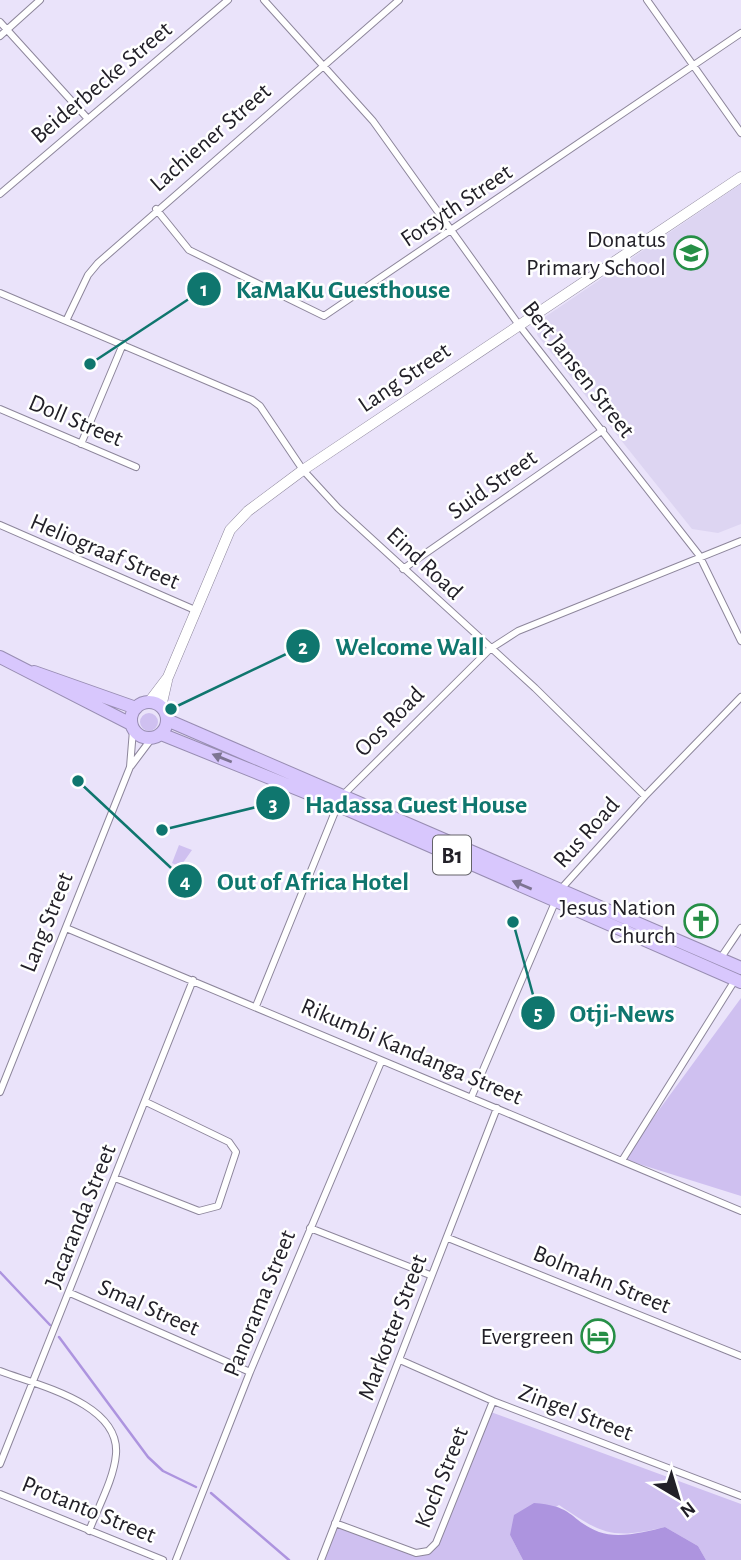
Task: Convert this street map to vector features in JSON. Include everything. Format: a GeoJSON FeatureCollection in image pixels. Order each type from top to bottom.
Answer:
{"type":"FeatureCollection","features":[{"type":"Feature","properties":{"kind":"highway","name":"B1"},"geometry":{"type":"LineString","coordinates":[[0,657],[132,727],[141,737],[157,736],[339,801]]}},
{"type":"Feature","properties":{"kind":"highway","name":"B1"},"geometry":{"type":"LineString","coordinates":[[30,671],[50,675],[135,708]]}},
{"type":"Feature","properties":{"kind":"highway"},"geometry":{"type":"LineString","coordinates":[[132,727],[135,708],[155,705],[167,720],[157,736]]}},
{"type":"Feature","properties":{"kind":"highway","name":"B1"},"geometry":{"type":"LineString","coordinates":[[167,720],[339,801],[739,976]]}},
{"type":"Feature","properties":{"kind":"highway","name":"B1"},"geometry":{"type":"LineString","coordinates":[[558,895],[720,959],[739,976]]}},
{"type":"Feature","properties":{"kind":"street"},"geometry":{"type":"LineString","coordinates":[[0,36],[40,0]]}},
{"type":"Feature","properties":{"kind":"street","name":"Beiderbecke Street"},"geometry":{"type":"LineString","coordinates":[[0,194],[228,0]]}},
{"type":"Feature","properties":{"kind":"street","name":"Bert Jansen Street"},"geometry":{"type":"LineString","coordinates":[[264,0],[373,121],[519,325],[699,555],[741,641]]}},
{"type":"Feature","properties":{"kind":"street","name":"Lachiener Street"},"geometry":{"type":"LineString","coordinates":[[66,321],[88,275],[156,209],[398,0]]}},
{"type":"Feature","properties":{"kind":"street"},"geometry":{"type":"LineString","coordinates":[[647,0],[741,133]]}},
{"type":"Feature","properties":{"kind":"street"},"geometry":{"type":"LineString","coordinates":[[0,22],[88,119]]}},
{"type":"Feature","properties":{"kind":"street","name":"Forsyth Street"},"geometry":{"type":"LineString","coordinates":[[156,209],[189,250],[321,316],[452,232],[741,33]]}},
{"type":"Feature","properties":{"kind":"street","name":"Lang Street"},"geometry":{"type":"LineString","coordinates":[[155,705],[230,530],[248,511],[303,470],[741,177]]}},
{"type":"Feature","properties":{"kind":"street","name":"Eind Road"},"geometry":{"type":"LineString","coordinates":[[0,293],[252,400],[260,406],[303,470],[403,569],[535,688],[645,796]]}},
{"type":"Feature","properties":{"kind":"street"},"geometry":{"type":"LineString","coordinates":[[81,444],[123,344]]}},
{"type":"Feature","properties":{"kind":"street","name":"Doll Street"},"geometry":{"type":"LineString","coordinates":[[0,409],[136,467]]}},
{"type":"Feature","properties":{"kind":"street","name":"Suid Street"},"geometry":{"type":"LineString","coordinates":[[403,569],[603,430]]}},
{"type":"Feature","properties":{"kind":"street","name":"Heliograaf Street"},"geometry":{"type":"LineString","coordinates":[[0,525],[195,610]]}},
{"type":"Feature","properties":{"kind":"street","name":"Oos Road"},"geometry":{"type":"LineString","coordinates":[[256,1006],[339,801],[490,649],[518,631],[699,555],[741,541]]}},
{"type":"Feature","properties":{"kind":"street","name":"Rus Road"},"geometry":{"type":"LineString","coordinates":[[471,1098],[558,895],[645,796],[741,697]]}},
{"type":"Feature","properties":{"kind":"street","name":"Lang Street"},"geometry":{"type":"LineString","coordinates":[[0,1092],[3,1074],[66,928],[130,767],[132,727]]}},
{"type":"Feature","properties":{"kind":"street","name":"Lang Street"},"geometry":{"type":"LineString","coordinates":[[130,767],[157,736]]}},
{"type":"Feature","properties":{"kind":"street","name":"Rikumbi Kandanga Street"},"geometry":{"type":"LineString","coordinates":[[66,928],[741,1211]]}},
{"type":"Feature","properties":{"kind":"street"},"geometry":{"type":"LineString","coordinates":[[720,959],[741,928]]}},
{"type":"Feature","properties":{"kind":"street"},"geometry":{"type":"LineString","coordinates":[[622,1159],[739,976]]}},
{"type":"Feature","properties":{"kind":"street","name":"Jacaranda Street"},"geometry":{"type":"LineString","coordinates":[[0,1464],[193,980]]}},
{"type":"Feature","properties":{"kind":"street","name":"Panorama Street"},"geometry":{"type":"LineString","coordinates":[[176,1560],[250,1372],[382,1062]]}},
{"type":"Feature","properties":{"kind":"street"},"geometry":{"type":"LineString","coordinates":[[115,1178],[199,1211],[218,1206],[235,1162],[236,1152],[229,1142],[146,1102]]}},
{"type":"Feature","properties":{"kind":"street","name":"Markotter Street"},"geometry":{"type":"LineString","coordinates":[[321,1560],[400,1360],[430,1275],[448,1238],[498,1108]]}},
{"type":"Feature","properties":{"kind":"street"},"geometry":{"type":"LineString","coordinates":[[310,1228],[430,1275]]}},
{"type":"Feature","properties":{"kind":"street","name":"Bolmahn Street"},"geometry":{"type":"LineString","coordinates":[[448,1238],[741,1356]]}},
{"type":"Feature","properties":{"kind":"street","name":"Smal Street"},"geometry":{"type":"LineString","coordinates":[[70,1293],[250,1372]]}},
{"type":"Feature","properties":{"kind":"street","name":"Zingel Street"},"geometry":{"type":"LineString","coordinates":[[400,1360],[493,1401],[741,1496]]}},
{"type":"Feature","properties":{"kind":"street"},"geometry":{"type":"LineString","coordinates":[[0,1371],[89,1406],[112,1434],[116,1453],[89,1531]]}},
{"type":"Feature","properties":{"kind":"street","name":"Koch Street"},"geometry":{"type":"LineString","coordinates":[[335,1523],[416,1553],[428,1551],[436,1543],[493,1401]]}},
{"type":"Feature","properties":{"kind":"street","name":"Protanto Street"},"geometry":{"type":"LineString","coordinates":[[0,1494],[163,1560]]}},
{"type":"Feature","properties":{"kind":"shaded area","name":"Donatus Primary School"},"geometry":{"type":"Polygon","coordinates":[[[741,184],[741,524],[718,533],[692,529],[537,335],[539,321],[741,184]]]}},
{"type":"Feature","properties":{"kind":"shaded area"},"geometry":{"type":"Polygon","coordinates":[[[145,713],[153,713],[158,722],[156,729],[145,731],[140,726],[140,718],[145,713]]]}},
{"type":"Feature","properties":{"kind":"shaded area"},"geometry":{"type":"Polygon","coordinates":[[[179,845],[192,850],[180,867],[172,863],[179,845]]]}},
{"type":"Feature","properties":{"kind":"shaded area"},"geometry":{"type":"Polygon","coordinates":[[[741,998],[741,1196],[623,1159],[741,998]]]}},
{"type":"Feature","properties":{"kind":"shaded area"},"geometry":{"type":"Polygon","coordinates":[[[488,1411],[741,1504],[741,1560],[706,1560],[698,1546],[665,1527],[632,1533],[608,1532],[559,1505],[510,1535],[523,1560],[321,1560],[335,1523],[416,1553],[428,1551],[436,1543],[488,1411]]]}},
{"type":"Feature","properties":{"kind":"shaded area"},"geometry":{"type":"Polygon","coordinates":[[[534,1503],[565,1510],[589,1527],[607,1534],[632,1534],[665,1527],[698,1546],[706,1560],[523,1560],[510,1535],[514,1515],[534,1503]]]}},
{"type":"Feature","properties":{"kind":"waterway"},"geometry":{"type":"LineString","coordinates":[[0,1272],[50,1325]]}},
{"type":"Feature","properties":{"kind":"waterway"},"geometry":{"type":"LineString","coordinates":[[59,1337],[148,1457],[163,1471],[196,1487]]}},
{"type":"Feature","properties":{"kind":"waterway"},"geometry":{"type":"LineString","coordinates":[[211,1493],[289,1560]]}},
{"type":"Feature","properties":{"kind":"place","name":"Donatus Primary School"},"geometry":{"type":"Point","coordinates":[691,253]}},
{"type":"Feature","properties":{"kind":"place","name":"KaMaKu Guesthouse"},"geometry":{"type":"Point","coordinates":[90,364]}},
{"type":"Feature","properties":{"kind":"place","name":"Welcome Wall"},"geometry":{"type":"Point","coordinates":[171,709]}},
{"type":"Feature","properties":{"kind":"place","name":"Out of Africa Hotel"},"geometry":{"type":"Point","coordinates":[78,781]}},
{"type":"Feature","properties":{"kind":"place","name":"Hadassa Guest House"},"geometry":{"type":"Point","coordinates":[162,830]}},
{"type":"Feature","properties":{"kind":"place","name":"Jesus Nation Church"},"geometry":{"type":"Point","coordinates":[701,921]}},
{"type":"Feature","properties":{"kind":"place","name":"Otji-News"},"geometry":{"type":"Point","coordinates":[513,922]}},
{"type":"Feature","properties":{"kind":"place","name":"Evergreen"},"geometry":{"type":"Point","coordinates":[598,1336]}}]}
